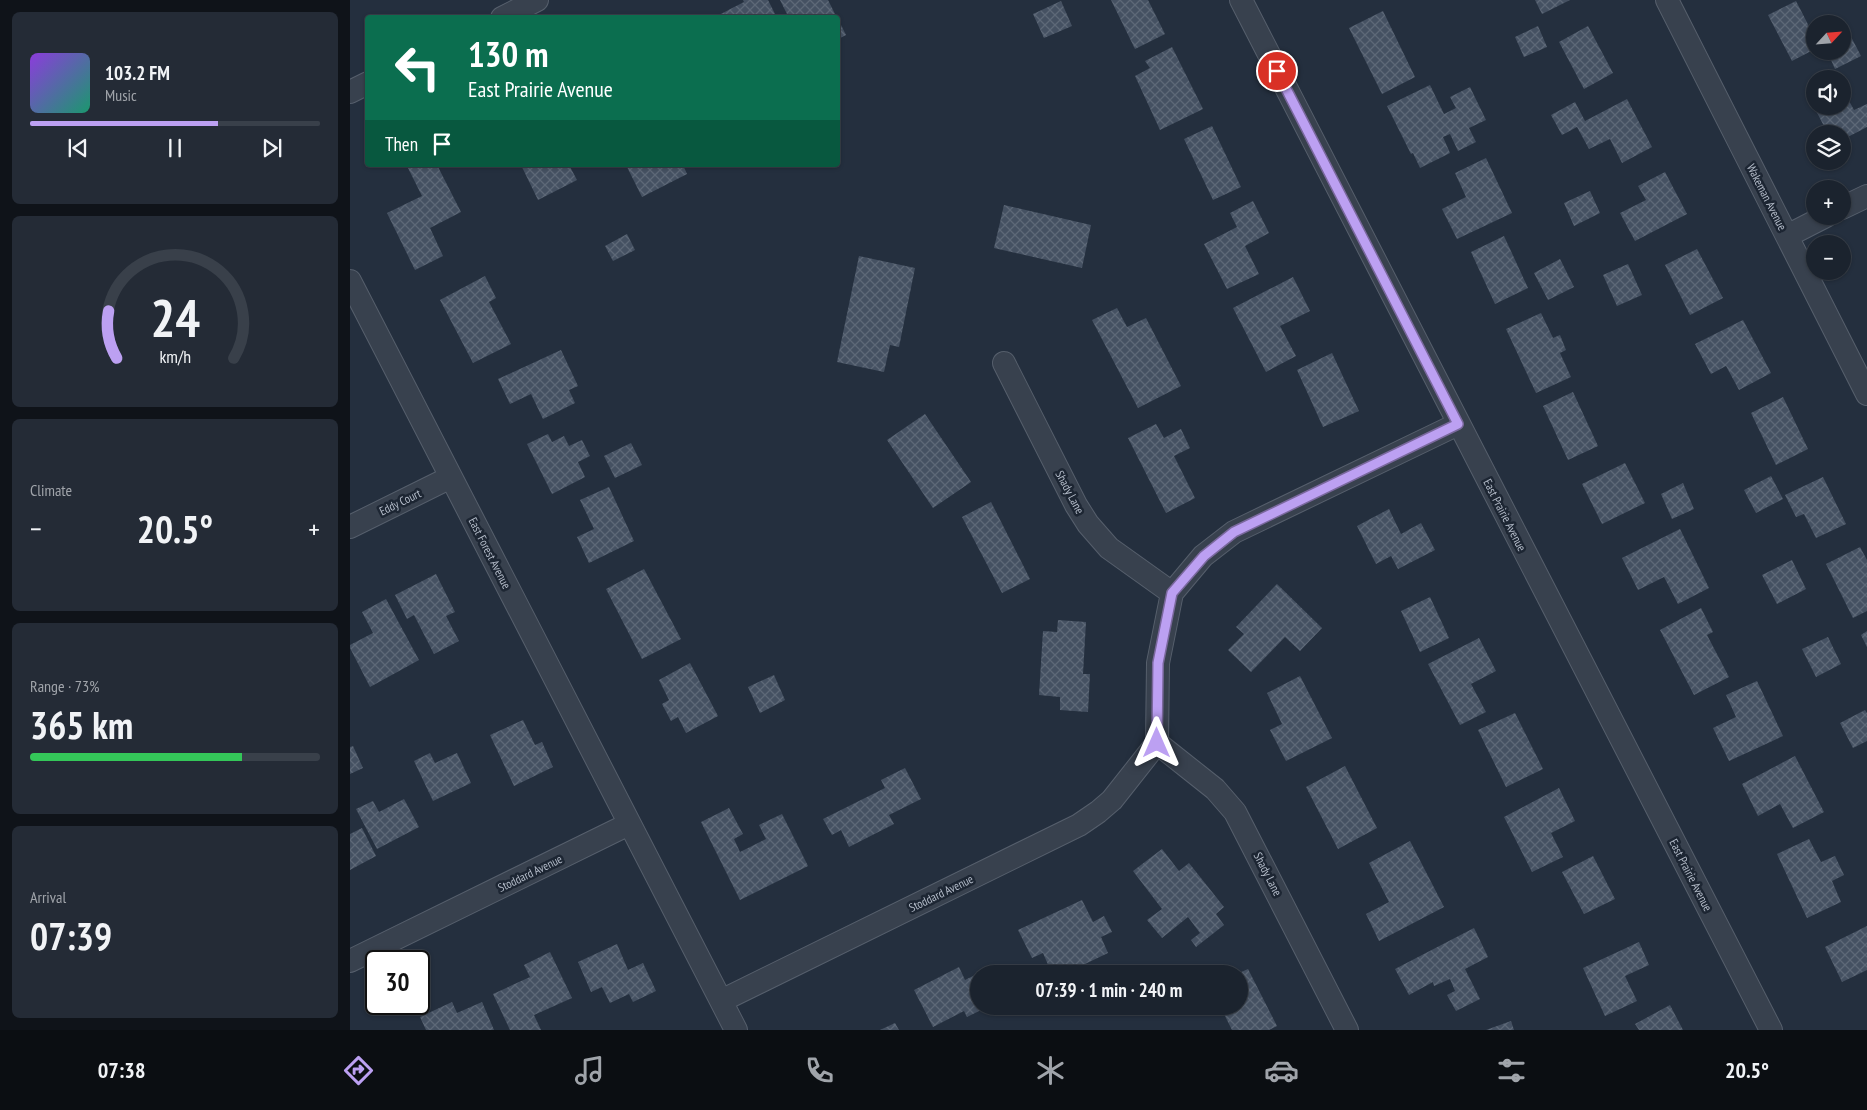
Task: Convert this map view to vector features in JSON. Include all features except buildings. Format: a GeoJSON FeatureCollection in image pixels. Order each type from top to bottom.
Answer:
{"type":"FeatureCollection","features":[{"type":"Feature","properties":{"kind":"street"},"geometry":{"type":"LineString","coordinates":[[508,15],[538,0]]}},
{"type":"Feature","properties":{"kind":"street","name":"East Prairie Avenue"},"geometry":{"type":"LineString","coordinates":[[1241,0],[1771,1030]]}},
{"type":"Feature","properties":{"kind":"street","name":"Wakeman Avenue"},"geometry":{"type":"LineString","coordinates":[[1667,0],[1867,394]]}},
{"type":"Feature","properties":{"kind":"street"},"geometry":{"type":"LineString","coordinates":[[350,92],[365,84]]}},
{"type":"Feature","properties":{"kind":"street"},"geometry":{"type":"LineString","coordinates":[[1851,204],[1867,196]]}},
{"type":"Feature","properties":{"kind":"street"},"geometry":{"type":"LineString","coordinates":[[1786,236],[1808,225]]}},
{"type":"Feature","properties":{"kind":"street","name":"East Forest Avenue"},"geometry":{"type":"LineString","coordinates":[[350,281],[629,824]]}},
{"type":"Feature","properties":{"kind":"street","name":"Shady Lane"},"geometry":{"type":"LineString","coordinates":[[1004,363],[1076,505],[1088,524],[1109,548],[1172,593]]}},
{"type":"Feature","properties":{"kind":"street"},"geometry":{"type":"LineString","coordinates":[[1157,743],[1158,663],[1172,593],[1204,556],[1234,532],[1458,424]]}},
{"type":"Feature","properties":{"kind":"street","name":"Eddy Court"},"geometry":{"type":"LineString","coordinates":[[350,527],[451,477]]}},
{"type":"Feature","properties":{"kind":"street","name":"Shady Lane"},"geometry":{"type":"LineString","coordinates":[[1157,743],[1215,789],[1235,812],[1347,1030]]}},
{"type":"Feature","properties":{"kind":"street","name":"Stoddard Avenue"},"geometry":{"type":"LineString","coordinates":[[721,1001],[1079,825],[1112,800],[1157,743]]}},
{"type":"Feature","properties":{"kind":"street"},"geometry":{"type":"LineString","coordinates":[[629,824],[736,1030]]}},
{"type":"Feature","properties":{"kind":"street","name":"Stoddard Avenue"},"geometry":{"type":"LineString","coordinates":[[350,961],[629,824]]}},
{"type":"Feature","properties":{"kind":"route"},"geometry":{"type":"LineString","coordinates":[[1157,743],[1158,663],[1172,593],[1204,556],[1234,532],[1458,424],[1277,71]]}}]}
